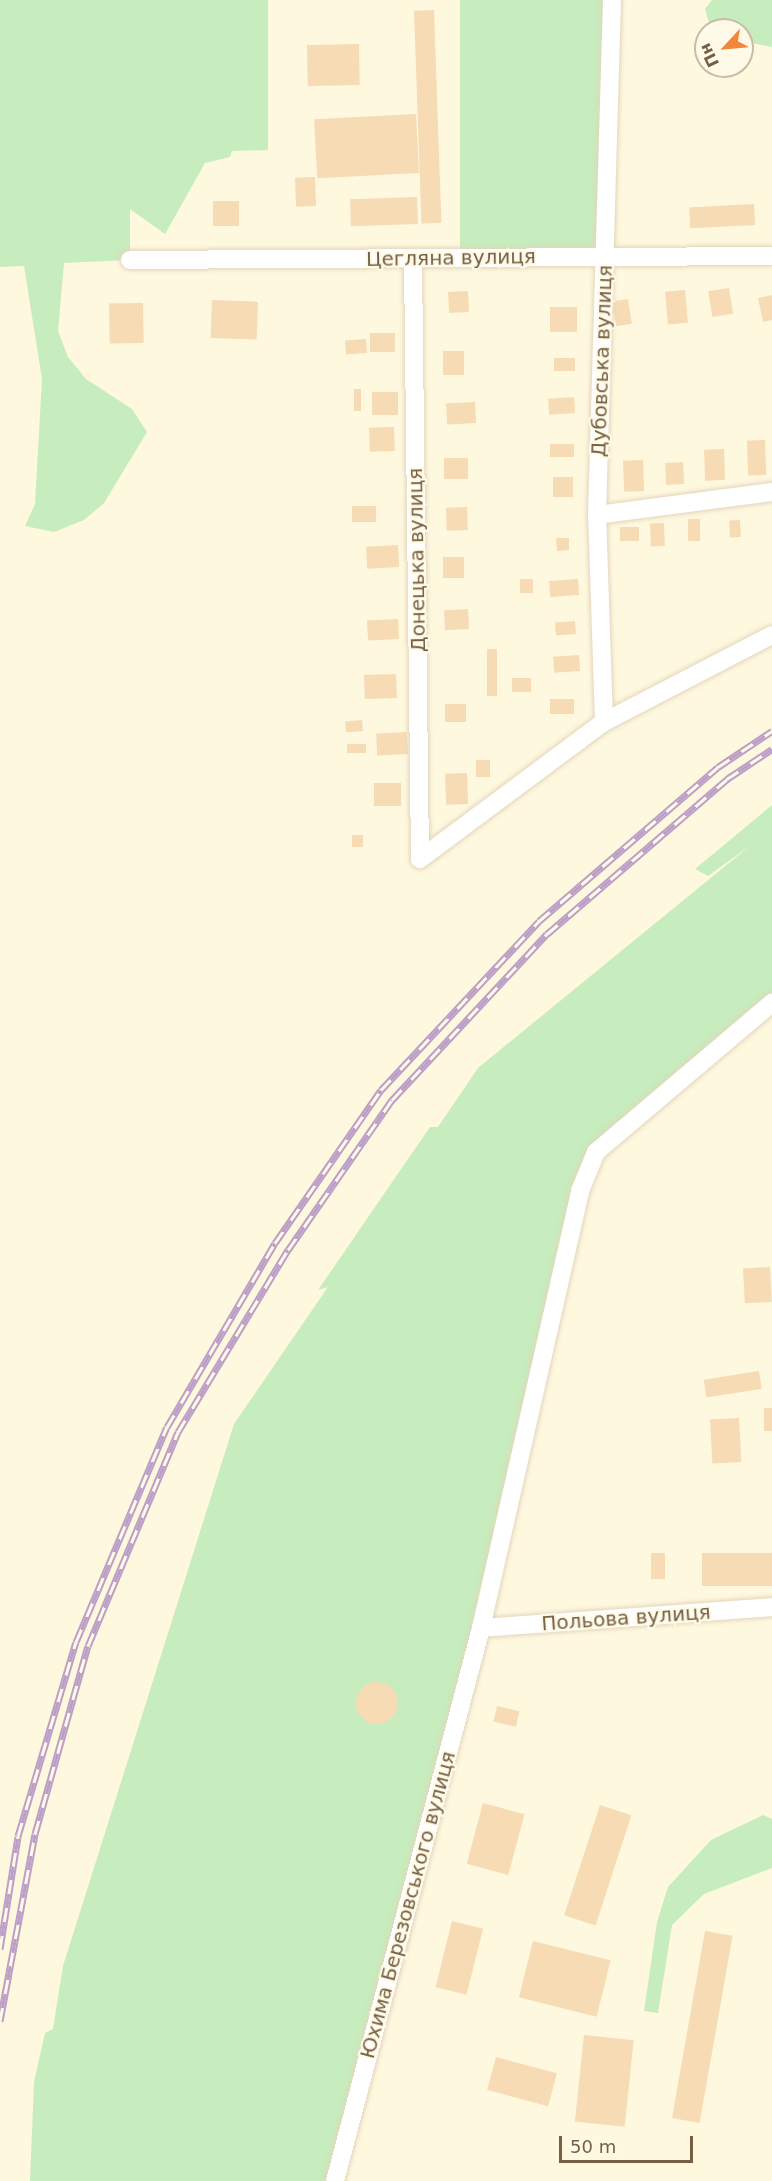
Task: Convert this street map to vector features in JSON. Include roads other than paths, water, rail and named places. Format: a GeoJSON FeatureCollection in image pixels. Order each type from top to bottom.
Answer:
{"type":"FeatureCollection","features":[{"type":"Feature","properties":{"kind":"street","name":"Дубовська вулиця"},"geometry":{"type":"LineString","coordinates":[[604,722],[597,515],[612,0]]}},
{"type":"Feature","properties":{"kind":"street","name":"Цегляна вулиця"},"geometry":{"type":"LineString","coordinates":[[130,260],[772,256]]}},
{"type":"Feature","properties":{"kind":"street","name":"Донецька вулиця"},"geometry":{"type":"LineString","coordinates":[[413,260],[420,859],[604,722]]}},
{"type":"Feature","properties":{"kind":"street"},"geometry":{"type":"LineString","coordinates":[[597,515],[772,492]]}},
{"type":"Feature","properties":{"kind":"street"},"geometry":{"type":"LineString","coordinates":[[604,722],[772,635]]}},
{"type":"Feature","properties":{"kind":"street","name":"Юхима Березовського вулиця"},"geometry":{"type":"LineString","coordinates":[[335,2181],[481,1628],[580,1191],[596,1152],[772,1003]]}},
{"type":"Feature","properties":{"kind":"street","name":"Польова вулиця"},"geometry":{"type":"LineString","coordinates":[[481,1628],[772,1607]]}},
{"type":"Feature","properties":{"kind":"railway"},"geometry":{"type":"LineString","coordinates":[[0,1949],[18,1836],[76,1642],[167,1427],[275,1243],[381,1090],[539,921],[718,767],[772,731]]}},
{"type":"Feature","properties":{"kind":"railway"},"geometry":{"type":"LineString","coordinates":[[0,2021],[35,1834],[88,1646],[178,1432],[288,1250],[392,1100],[547,934],[727,779],[772,749]]}}]}
